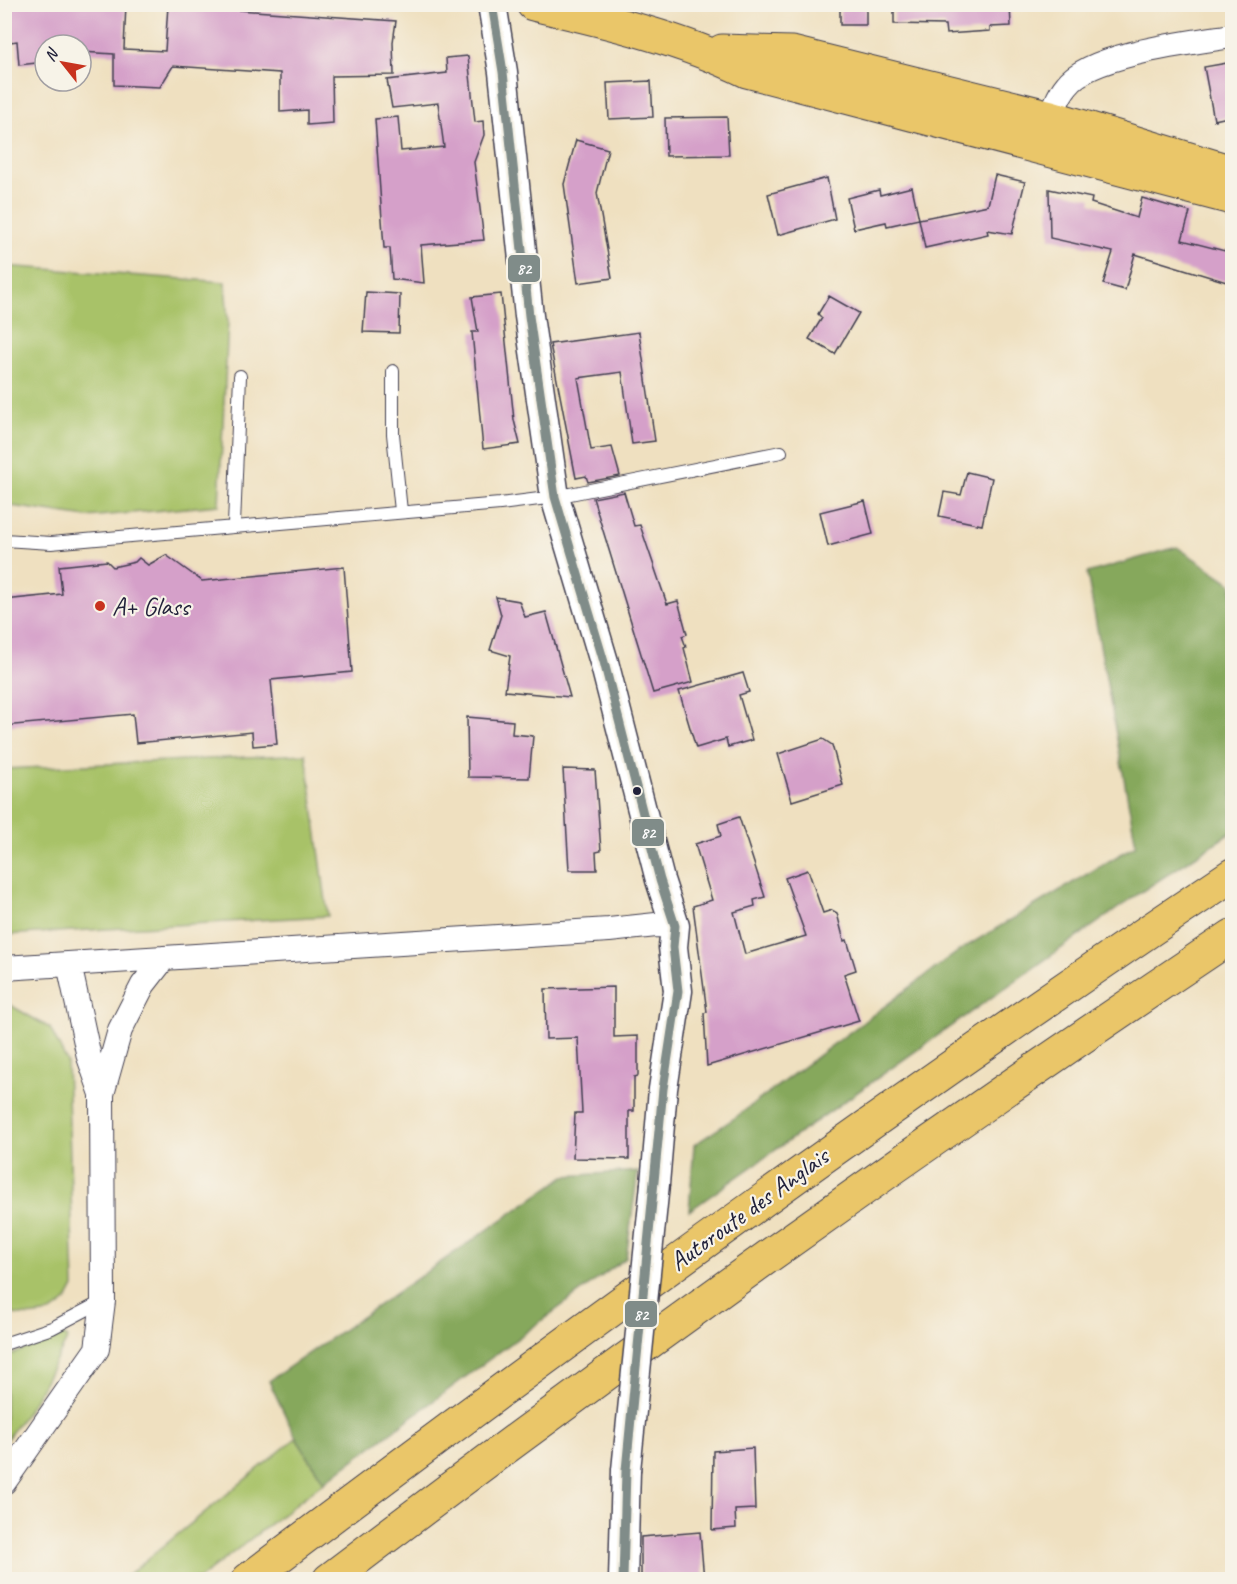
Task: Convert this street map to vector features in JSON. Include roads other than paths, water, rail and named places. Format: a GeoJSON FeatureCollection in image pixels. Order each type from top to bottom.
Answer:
{"type":"FeatureCollection","features":[{"type":"Feature","properties":{"kind":"main road"},"geometry":{"type":"LineString","coordinates":[[532,4],[609,22],[706,51],[792,53],[1046,132],[1233,198]]}},
{"type":"Feature","properties":{"kind":"main road"},"geometry":{"type":"LineString","coordinates":[[1046,132],[1233,172]]}},
{"type":"Feature","properties":{"kind":"main road","name":"Autoroute des Anglais"},"geometry":{"type":"LineString","coordinates":[[248,1580],[512,1380],[890,1108],[1233,875]]}},
{"type":"Feature","properties":{"kind":"main road","name":"Autoroute des Anglais"},"geometry":{"type":"LineString","coordinates":[[329,1580],[547,1415],[1076,1041],[1233,936]]}},
{"type":"Feature","properties":{"kind":"street"},"geometry":{"type":"LineString","coordinates":[[492,4],[503,72],[530,316],[555,497],[604,662],[660,880],[675,926],[673,947],[678,991],[663,1089],[626,1470],[623,1580]]}},
{"type":"Feature","properties":{"kind":"street"},"geometry":{"type":"LineString","coordinates":[[1046,132],[1068,83],[1090,68],[1151,49],[1233,36]]}},
{"type":"Feature","properties":{"kind":"street"},"geometry":{"type":"LineString","coordinates":[[4,968],[609,930],[656,925],[675,926]]}},
{"type":"Feature","properties":{"kind":"street"},"geometry":{"type":"LineString","coordinates":[[4,1482],[97,1349],[103,1301],[102,1094],[120,1030],[143,985],[165,958]]}},
{"type":"Feature","properties":{"kind":"street"},"geometry":{"type":"LineString","coordinates":[[69,964],[89,1057],[102,1094]]}},
{"type":"Feature","properties":{"kind":"lane"},"geometry":{"type":"LineString","coordinates":[[393,371],[393,434],[401,511]]}},
{"type":"Feature","properties":{"kind":"lane"},"geometry":{"type":"LineString","coordinates":[[234,525],[240,376]]}},
{"type":"Feature","properties":{"kind":"lane"},"geometry":{"type":"LineString","coordinates":[[4,540],[51,543],[555,497],[781,452]]}},
{"type":"Feature","properties":{"kind":"lane"},"geometry":{"type":"LineString","coordinates":[[4,1344],[52,1328],[103,1301]]}},
{"type":"Feature","properties":{"kind":"place","name":"A+ Glass"},"geometry":{"type":"Point","coordinates":[100,606]}}]}
